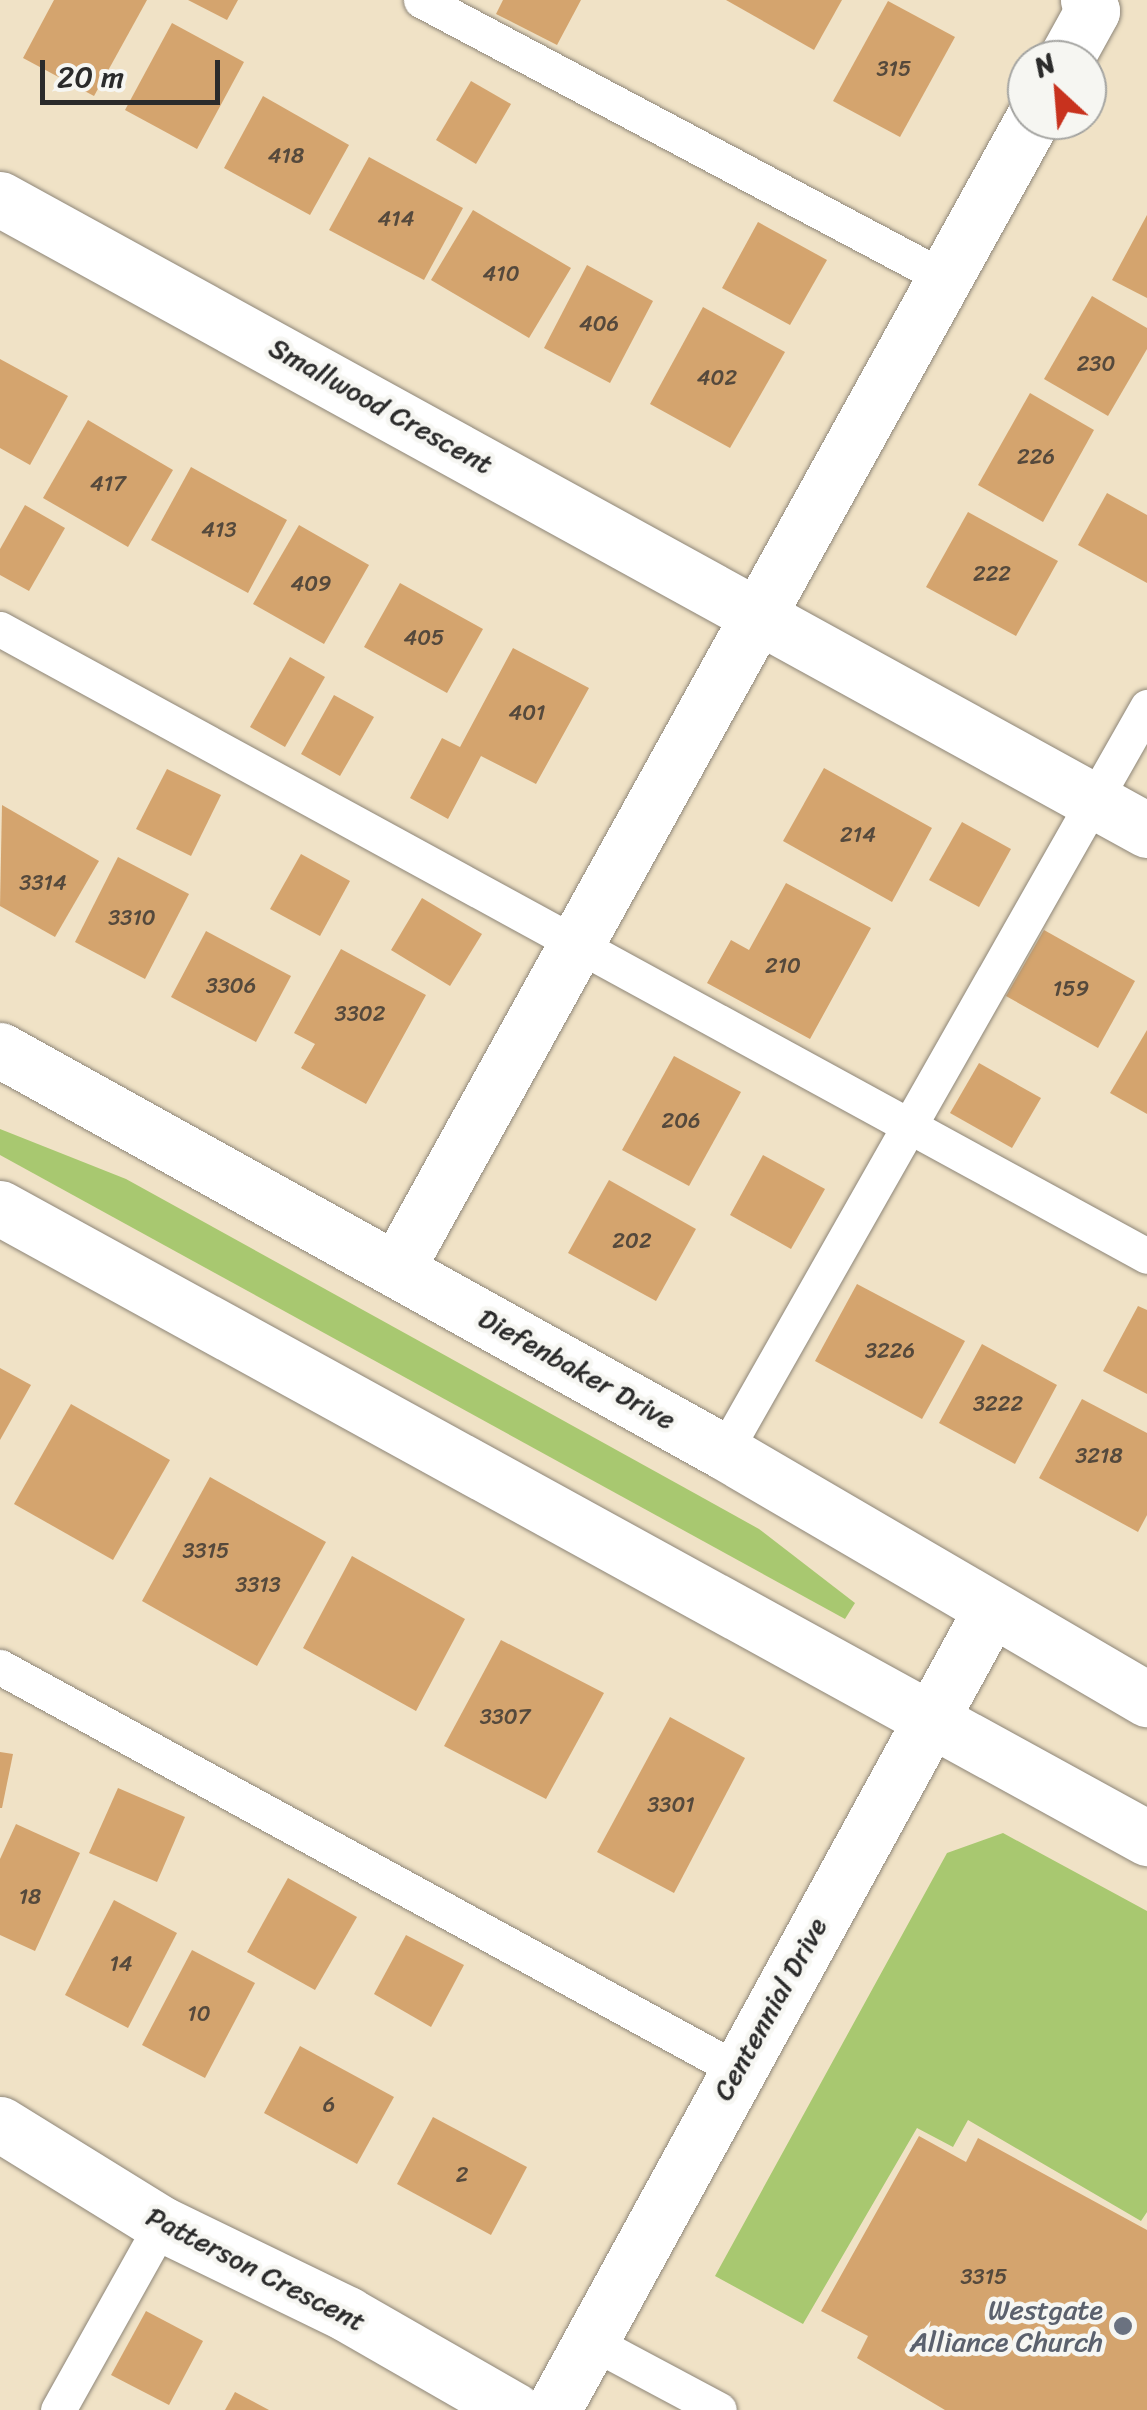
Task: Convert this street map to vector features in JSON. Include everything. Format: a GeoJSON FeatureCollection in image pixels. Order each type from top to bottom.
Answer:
{"type":"FeatureCollection","features":[{"type":"Feature","properties":{"kind":"street"},"geometry":{"type":"LineString","coordinates":[[1077,40],[1092,11],[1088,0]]}},
{"type":"Feature","properties":{"kind":"street"},"geometry":{"type":"LineString","coordinates":[[397,1268],[1021,140]]}},
{"type":"Feature","properties":{"kind":"street","name":"Smallwood Crescent"},"geometry":{"type":"LineString","coordinates":[[0,199],[761,614],[1147,830]]}},
{"type":"Feature","properties":{"kind":"street","name":"Diefenbaker Drive"},"geometry":{"type":"LineString","coordinates":[[0,1050],[724,1452],[990,1611],[1147,1698]]}},
{"type":"Feature","properties":{"kind":"street"},"geometry":{"type":"LineString","coordinates":[[0,1208],[1147,1838]]}},
{"type":"Feature","properties":{"kind":"street","name":"Centennial Drive"},"geometry":{"type":"LineString","coordinates":[[553,2410],[736,2068],[990,1611]]}},
{"type":"Feature","properties":{"kind":"street","name":"Patterson Crescent"},"geometry":{"type":"LineString","coordinates":[[0,2124],[162,2224],[347,2314],[514,2410]]}},
{"type":"Feature","properties":{"kind":"lane"},"geometry":{"type":"LineString","coordinates":[[422,0],[946,278]]}},
{"type":"Feature","properties":{"kind":"lane"},"geometry":{"type":"LineString","coordinates":[[0,629],[1147,1256]]}},
{"type":"Feature","properties":{"kind":"lane"},"geometry":{"type":"LineString","coordinates":[[724,1452],[1147,707]]}},
{"type":"Feature","properties":{"kind":"lane"},"geometry":{"type":"LineString","coordinates":[[0,1667],[736,2068]]}},
{"type":"Feature","properties":{"kind":"lane"},"geometry":{"type":"LineString","coordinates":[[58,2410],[162,2224]]}},
{"type":"Feature","properties":{"kind":"lane"},"geometry":{"type":"LineString","coordinates":[[590,2342],[719,2410]]}},
{"type":"Feature","properties":{"kind":"green space"},"geometry":{"type":"Polygon","coordinates":[[[0,1129],[126,1179],[696,1494],[759,1529],[855,1603],[845,1619],[0,1155],[0,1129]]]}},
{"type":"Feature","properties":{"kind":"green space"},"geometry":{"type":"Polygon","coordinates":[[[1003,1833],[1147,1911],[1147,2212],[1141,2221],[968,2120],[953,2147],[917,2128],[803,2324],[715,2276],[947,1853],[1003,1833]]]}},
{"type":"Feature","properties":{"kind":"building"},"geometry":{"type":"Polygon","coordinates":[[[54,0],[147,0],[94,96],[23,58],[54,0]]]}},
{"type":"Feature","properties":{"kind":"building"},"geometry":{"type":"Polygon","coordinates":[[[188,0],[238,0],[227,20],[188,0]]]}},
{"type":"Feature","properties":{"kind":"building"},"geometry":{"type":"Polygon","coordinates":[[[503,0],[581,0],[557,45],[496,14],[503,0]]]}},
{"type":"Feature","properties":{"kind":"building"},"geometry":{"type":"Polygon","coordinates":[[[726,0],[842,0],[814,50],[726,0]]]}},
{"type":"Feature","properties":{"kind":"building"},"geometry":{"type":"Polygon","coordinates":[[[888,1],[955,37],[900,137],[833,101],[888,1]]]}},
{"type":"Feature","properties":{"kind":"building"},"geometry":{"type":"Polygon","coordinates":[[[172,23],[244,62],[197,149],[125,110],[172,23]]]}},
{"type":"Feature","properties":{"kind":"building"},"geometry":{"type":"Polygon","coordinates":[[[471,81],[511,104],[476,164],[436,140],[471,81]]]}},
{"type":"Feature","properties":{"kind":"building"},"geometry":{"type":"Polygon","coordinates":[[[263,96],[349,145],[310,215],[224,168],[263,96]]]}},
{"type":"Feature","properties":{"kind":"building"},"geometry":{"type":"Polygon","coordinates":[[[369,157],[463,208],[424,280],[329,230],[369,157]]]}},
{"type":"Feature","properties":{"kind":"building"},"geometry":{"type":"Polygon","coordinates":[[[473,210],[571,268],[529,338],[431,280],[473,210]]]}},
{"type":"Feature","properties":{"kind":"building"},"geometry":{"type":"Polygon","coordinates":[[[1147,215],[1147,298],[1112,280],[1147,215]]]}},
{"type":"Feature","properties":{"kind":"building"},"geometry":{"type":"Polygon","coordinates":[[[758,222],[827,260],[790,325],[722,288],[758,222]]]}},
{"type":"Feature","properties":{"kind":"building"},"geometry":{"type":"Polygon","coordinates":[[[587,265],[653,301],[610,383],[544,348],[587,265]]]}},
{"type":"Feature","properties":{"kind":"building"},"geometry":{"type":"Polygon","coordinates":[[[1092,296],[1147,328],[1147,349],[1108,416],[1044,379],[1092,296]]]}},
{"type":"Feature","properties":{"kind":"building"},"geometry":{"type":"Polygon","coordinates":[[[703,307],[785,352],[730,448],[650,404],[703,307]]]}},
{"type":"Feature","properties":{"kind":"building"},"geometry":{"type":"Polygon","coordinates":[[[0,359],[68,396],[30,465],[0,448],[0,359]]]}},
{"type":"Feature","properties":{"kind":"building"},"geometry":{"type":"Polygon","coordinates":[[[1030,393],[1094,430],[1043,522],[978,485],[1030,393]]]}},
{"type":"Feature","properties":{"kind":"building"},"geometry":{"type":"Polygon","coordinates":[[[88,420],[173,470],[128,547],[43,498],[88,420]]]}},
{"type":"Feature","properties":{"kind":"building"},"geometry":{"type":"Polygon","coordinates":[[[191,467],[287,520],[248,593],[151,540],[191,467]]]}},
{"type":"Feature","properties":{"kind":"building"},"geometry":{"type":"Polygon","coordinates":[[[1107,493],[1147,515],[1147,583],[1078,545],[1107,493]]]}},
{"type":"Feature","properties":{"kind":"building"},"geometry":{"type":"Polygon","coordinates":[[[25,505],[65,528],[29,591],[0,575],[0,549],[25,505]]]}},
{"type":"Feature","properties":{"kind":"building"},"geometry":{"type":"Polygon","coordinates":[[[968,512],[1058,561],[1016,636],[926,587],[968,512]]]}},
{"type":"Feature","properties":{"kind":"building"},"geometry":{"type":"Polygon","coordinates":[[[299,525],[369,565],[324,644],[253,604],[299,525]]]}},
{"type":"Feature","properties":{"kind":"building"},"geometry":{"type":"Polygon","coordinates":[[[400,583],[483,629],[447,693],[364,647],[400,583]]]}},
{"type":"Feature","properties":{"kind":"building"},"geometry":{"type":"Polygon","coordinates":[[[513,648],[589,688],[536,784],[481,756],[448,819],[410,798],[442,738],[460,747],[513,648]]]}},
{"type":"Feature","properties":{"kind":"building"},"geometry":{"type":"Polygon","coordinates":[[[290,657],[325,677],[285,747],[250,727],[290,657]]]}},
{"type":"Feature","properties":{"kind":"building"},"geometry":{"type":"Polygon","coordinates":[[[334,695],[374,717],[340,776],[301,754],[334,695]]]}},
{"type":"Feature","properties":{"kind":"building"},"geometry":{"type":"Polygon","coordinates":[[[824,768],[932,828],[892,902],[783,841],[824,768]]]}},
{"type":"Feature","properties":{"kind":"building"},"geometry":{"type":"Polygon","coordinates":[[[167,769],[221,795],[191,856],[136,829],[167,769]]]}},
{"type":"Feature","properties":{"kind":"building"},"geometry":{"type":"Polygon","coordinates":[[[2,805],[99,861],[55,937],[0,906],[2,805]]]}},
{"type":"Feature","properties":{"kind":"building"},"geometry":{"type":"Polygon","coordinates":[[[962,822],[1011,849],[979,907],[929,880],[962,822]]]}},
{"type":"Feature","properties":{"kind":"building"},"geometry":{"type":"Polygon","coordinates":[[[301,854],[350,881],[320,936],[270,909],[301,854]]]}},
{"type":"Feature","properties":{"kind":"building"},"geometry":{"type":"Polygon","coordinates":[[[118,857],[189,894],[145,979],[75,942],[118,857]]]}},
{"type":"Feature","properties":{"kind":"building"},"geometry":{"type":"Polygon","coordinates":[[[786,883],[871,928],[810,1039],[707,983],[731,940],[749,950],[786,883]]]}},
{"type":"Feature","properties":{"kind":"building"},"geometry":{"type":"Polygon","coordinates":[[[422,898],[482,934],[450,986],[391,950],[422,898]]]}},
{"type":"Feature","properties":{"kind":"building"},"geometry":{"type":"Polygon","coordinates":[[[1044,930],[1135,981],[1098,1048],[1006,996],[1044,930]]]}},
{"type":"Feature","properties":{"kind":"building"},"geometry":{"type":"Polygon","coordinates":[[[206,931],[291,976],[256,1042],[171,997],[206,931]]]}},
{"type":"Feature","properties":{"kind":"building"},"geometry":{"type":"Polygon","coordinates":[[[341,949],[426,995],[366,1104],[301,1068],[315,1044],[294,1033],[341,949]]]}},
{"type":"Feature","properties":{"kind":"building"},"geometry":{"type":"Polygon","coordinates":[[[1147,1030],[1147,1114],[1110,1093],[1147,1030]]]}},
{"type":"Feature","properties":{"kind":"building"},"geometry":{"type":"Polygon","coordinates":[[[674,1056],[741,1092],[689,1186],[622,1150],[674,1056]]]}},
{"type":"Feature","properties":{"kind":"building"},"geometry":{"type":"Polygon","coordinates":[[[979,1063],[1041,1098],[1012,1148],[950,1113],[979,1063]]]}},
{"type":"Feature","properties":{"kind":"building"},"geometry":{"type":"Polygon","coordinates":[[[763,1155],[825,1189],[791,1249],[730,1215],[763,1155]]]}},
{"type":"Feature","properties":{"kind":"building"},"geometry":{"type":"Polygon","coordinates":[[[609,1180],[696,1229],[656,1301],[568,1253],[609,1180]]]}},
{"type":"Feature","properties":{"kind":"building"},"geometry":{"type":"Polygon","coordinates":[[[857,1284],[965,1341],[922,1419],[815,1361],[857,1284]]]}},
{"type":"Feature","properties":{"kind":"building"},"geometry":{"type":"Polygon","coordinates":[[[1138,1306],[1147,1310],[1147,1394],[1103,1371],[1138,1306]]]}},
{"type":"Feature","properties":{"kind":"building"},"geometry":{"type":"Polygon","coordinates":[[[982,1344],[1057,1385],[1015,1464],[939,1423],[982,1344]]]}},
{"type":"Feature","properties":{"kind":"building"},"geometry":{"type":"Polygon","coordinates":[[[0,1368],[31,1385],[0,1440],[0,1368]]]}},
{"type":"Feature","properties":{"kind":"building"},"geometry":{"type":"Polygon","coordinates":[[[1082,1399],[1147,1433],[1147,1515],[1138,1532],[1039,1478],[1082,1399]]]}},
{"type":"Feature","properties":{"kind":"building"},"geometry":{"type":"Polygon","coordinates":[[[71,1404],[170,1460],[113,1560],[14,1504],[71,1404]]]}},
{"type":"Feature","properties":{"kind":"building"},"geometry":{"type":"Polygon","coordinates":[[[210,1477],[326,1542],[257,1666],[142,1601],[210,1477]]]}},
{"type":"Feature","properties":{"kind":"building"},"geometry":{"type":"Polygon","coordinates":[[[352,1556],[465,1619],[416,1711],[303,1648],[352,1556]]]}},
{"type":"Feature","properties":{"kind":"building"},"geometry":{"type":"Polygon","coordinates":[[[501,1640],[604,1693],[546,1799],[444,1746],[501,1640]]]}},
{"type":"Feature","properties":{"kind":"building"},"geometry":{"type":"Polygon","coordinates":[[[670,1717],[745,1758],[674,1893],[597,1852],[670,1717]]]}},
{"type":"Feature","properties":{"kind":"building"},"geometry":{"type":"Polygon","coordinates":[[[0,1752],[13,1754],[2,1808],[0,1808],[0,1752]]]}},
{"type":"Feature","properties":{"kind":"building"},"geometry":{"type":"Polygon","coordinates":[[[118,1788],[185,1817],[157,1882],[89,1853],[118,1788]]]}},
{"type":"Feature","properties":{"kind":"building"},"geometry":{"type":"Polygon","coordinates":[[[16,1824],[80,1853],[35,1951],[0,1935],[0,1859],[16,1824]]]}},
{"type":"Feature","properties":{"kind":"building"},"geometry":{"type":"Polygon","coordinates":[[[288,1878],[357,1917],[315,1990],[247,1952],[288,1878]]]}},
{"type":"Feature","properties":{"kind":"building"},"geometry":{"type":"Polygon","coordinates":[[[114,1900],[177,1933],[128,2028],[65,1995],[114,1900]]]}},
{"type":"Feature","properties":{"kind":"building"},"geometry":{"type":"Polygon","coordinates":[[[406,1935],[464,1965],[431,2027],[374,1994],[406,1935]]]}},
{"type":"Feature","properties":{"kind":"building"},"geometry":{"type":"Polygon","coordinates":[[[192,1950],[255,1983],[205,2078],[142,2045],[192,1950]]]}},
{"type":"Feature","properties":{"kind":"building"},"geometry":{"type":"Polygon","coordinates":[[[300,2046],[394,2097],[357,2164],[264,2113],[300,2046]]]}},
{"type":"Feature","properties":{"kind":"building"},"geometry":{"type":"Polygon","coordinates":[[[433,2117],[527,2167],[491,2235],[397,2184],[433,2117]]]}},
{"type":"Feature","properties":{"kind":"building"},"geometry":{"type":"Polygon","coordinates":[[[919,2136],[966,2162],[978,2138],[1147,2230],[1147,2410],[945,2410],[857,2358],[868,2336],[821,2311],[919,2136]]]}},
{"type":"Feature","properties":{"kind":"building"},"geometry":{"type":"Polygon","coordinates":[[[146,2311],[203,2341],[169,2405],[111,2375],[146,2311]]]}},
{"type":"Feature","properties":{"kind":"building"},"geometry":{"type":"Polygon","coordinates":[[[235,2392],[269,2410],[225,2410],[235,2392]]]}},
{"type":"Feature","properties":{"kind":"place","name":"Westgate Alliance Church"},"geometry":{"type":"Point","coordinates":[1123,2326]}}]}
